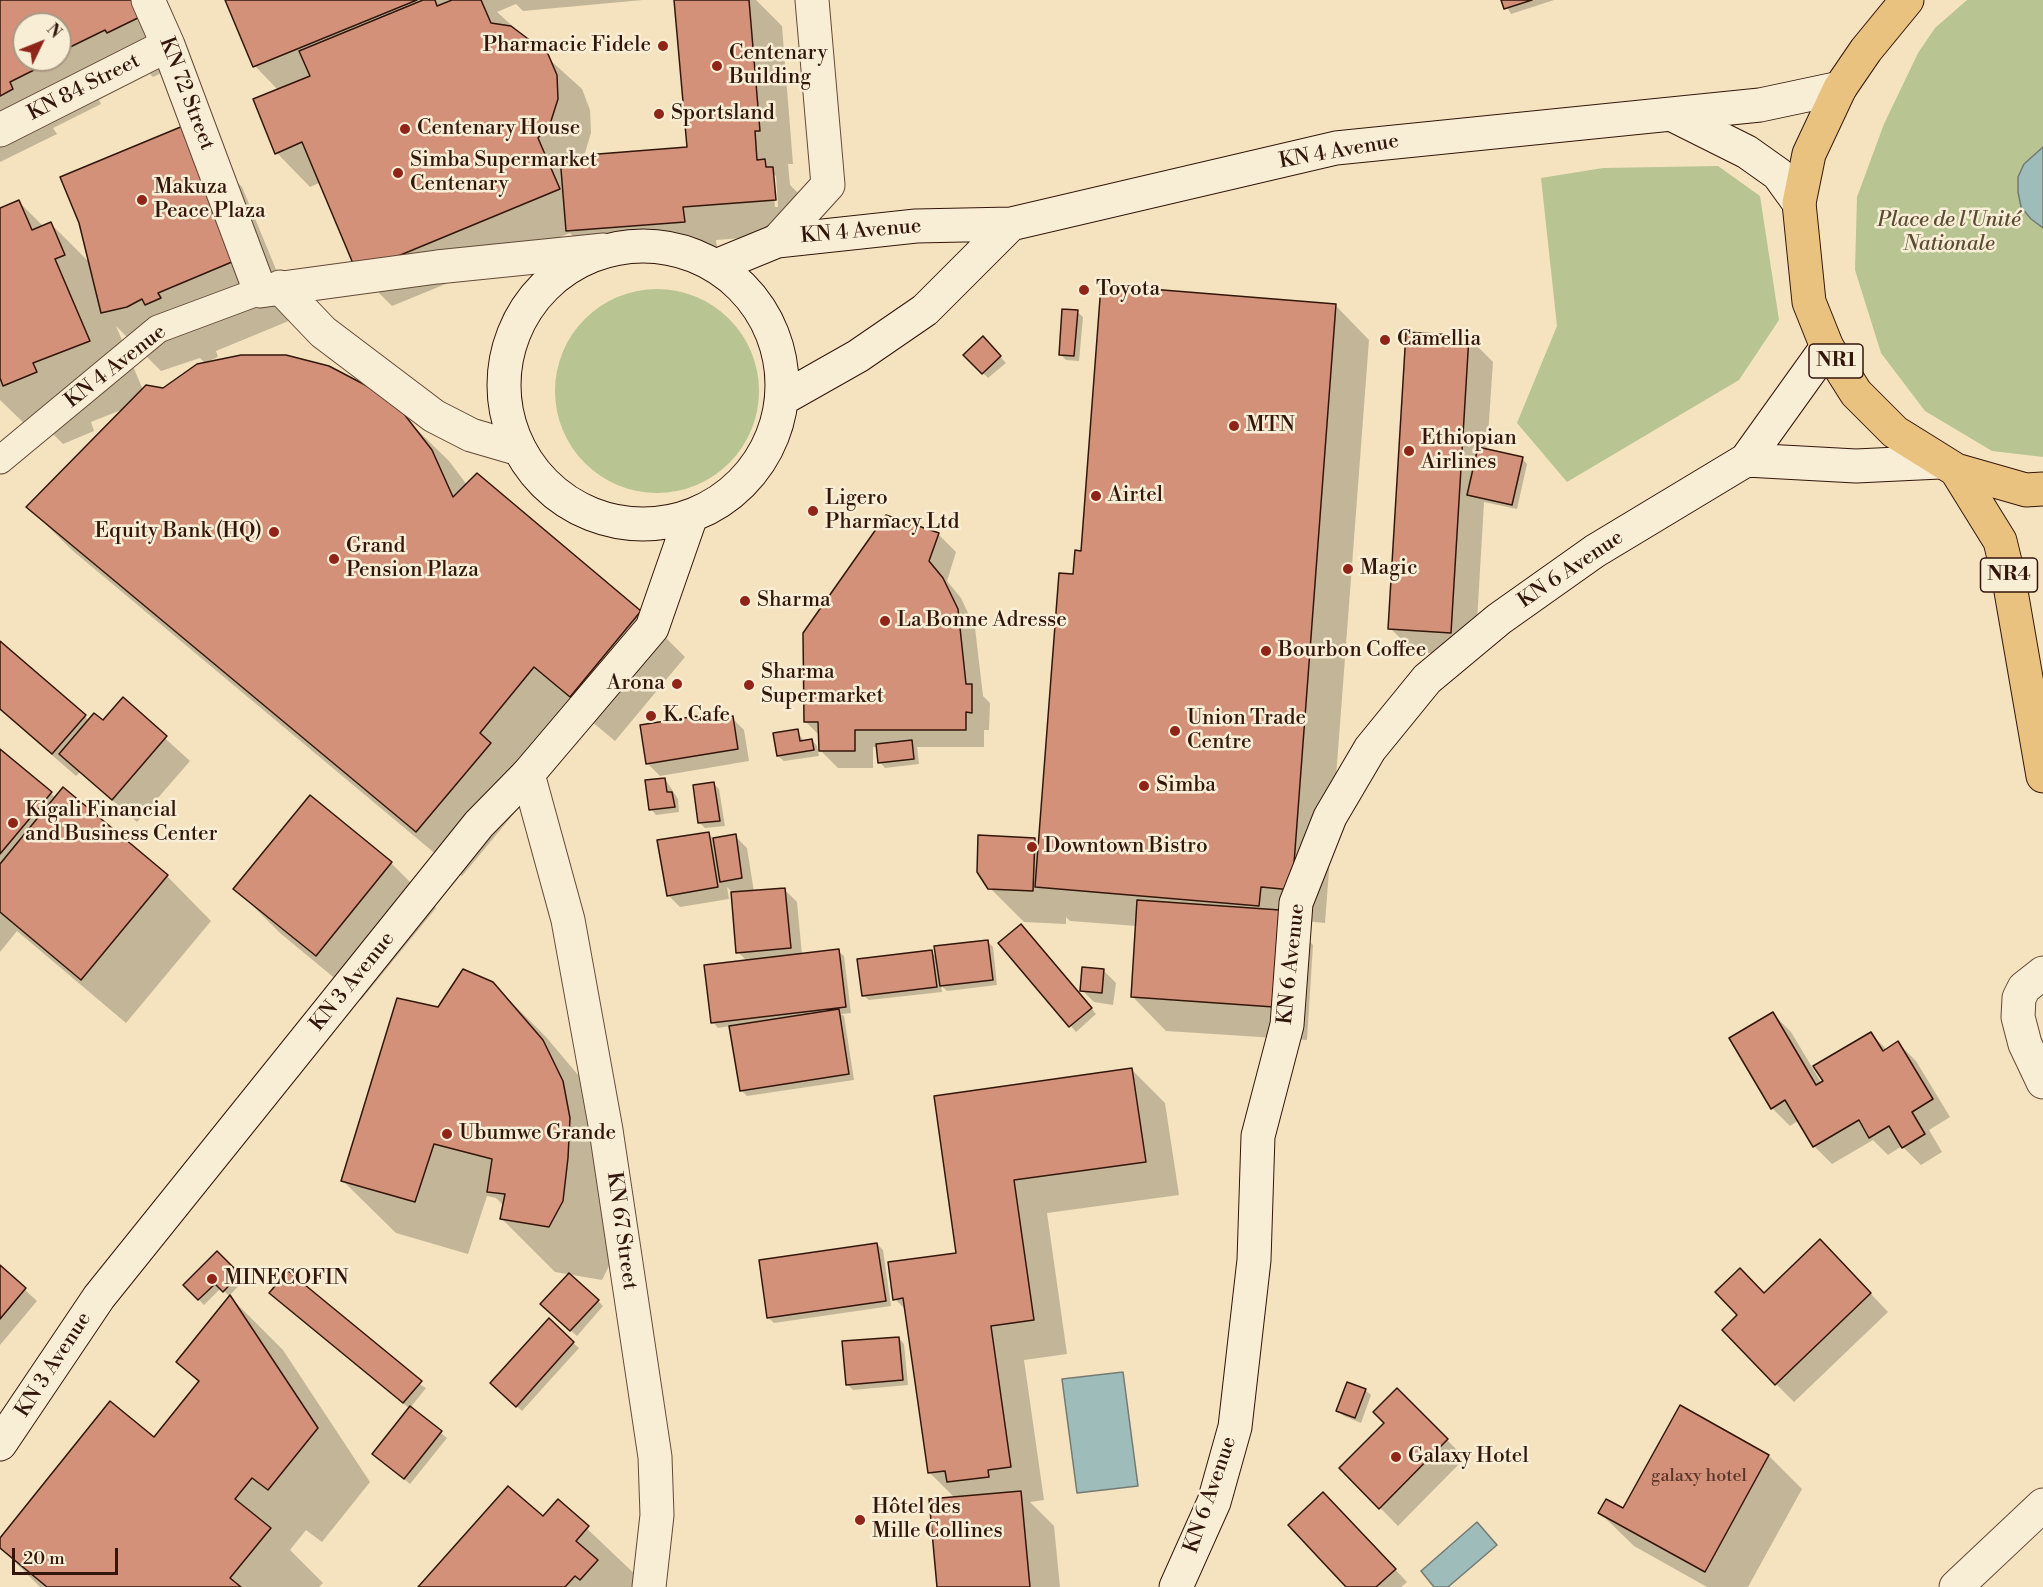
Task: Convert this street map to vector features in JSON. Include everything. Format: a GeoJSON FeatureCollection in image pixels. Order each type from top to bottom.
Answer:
{"type":"FeatureCollection","features":[{"type":"Feature","properties":{"kind":"highway","name":"NR1"},"geometry":{"type":"LineString","coordinates":[[1907,0],[1866,50],[1840,88],[1809,154],[1799,203],[1809,302],[1827,347],[1856,393],[1895,432],[1948,466],[2026,490],[2043,489]]}},
{"type":"Feature","properties":{"kind":"highway","name":"NR4"},"geometry":{"type":"LineString","coordinates":[[1948,466],[2000,541],[2008,574],[2043,776]]}},
{"type":"Feature","properties":{"kind":"main road","name":"KN 72 Street"},"geometry":{"type":"LineString","coordinates":[[148,0],[270,289]]}},
{"type":"Feature","properties":{"kind":"main road"},"geometry":{"type":"LineString","coordinates":[[777,241],[828,185],[812,0]]}},
{"type":"Feature","properties":{"kind":"main road","name":"KN 84 Street"},"geometry":{"type":"LineString","coordinates":[[0,130],[168,45]]}},
{"type":"Feature","properties":{"kind":"main road","name":"KN 4 Avenue"},"geometry":{"type":"LineString","coordinates":[[716,266],[777,241],[916,226],[1011,224],[1335,148],[1761,105],[1840,88]]}},
{"type":"Feature","properties":{"kind":"main road"},"geometry":{"type":"LineString","coordinates":[[1673,114],[1755,158],[1778,174],[1799,203]]}},
{"type":"Feature","properties":{"kind":"main road"},"geometry":{"type":"LineString","coordinates":[[782,399],[858,356],[925,310],[1011,224]]}},
{"type":"Feature","properties":{"kind":"main road","name":"KN 4 Avenue"},"geometry":{"type":"LineString","coordinates":[[270,289],[437,267],[642,245],[680,250],[716,266],[745,291],[768,323],[780,360],[782,399],[773,437],[753,470],[725,498],[691,516],[648,524],[605,519],[566,501],[533,471],[519,449],[504,402],[506,352],[526,307],[560,272],[604,250]]}},
{"type":"Feature","properties":{"kind":"main road"},"geometry":{"type":"LineString","coordinates":[[270,289],[322,332],[434,416],[471,435],[519,449]]}},
{"type":"Feature","properties":{"kind":"main road","name":"KN 6 Avenue"},"geometry":{"type":"LineString","coordinates":[[1176,1587],[1214,1502],[1235,1427],[1254,1260],[1258,1136],[1287,1025],[1296,903],[1330,817],[1370,748],[1427,679],[1499,619],[1595,551],[1746,460],[1827,347]]}},
{"type":"Feature","properties":{"kind":"main road"},"geometry":{"type":"LineString","coordinates":[[1746,460],[1856,466],[1948,466]]}},
{"type":"Feature","properties":{"kind":"main road","name":"KN 3 Avenue"},"geometry":{"type":"LineString","coordinates":[[0,1444],[99,1297],[479,824],[528,774],[652,628],[691,516]]}},
{"type":"Feature","properties":{"kind":"main road","name":"KN 67 Street"},"geometry":{"type":"LineString","coordinates":[[528,774],[568,920],[608,1142],[655,1457],[657,1515],[649,1587]]}},
{"type":"Feature","properties":{"kind":"main road"},"geometry":{"type":"LineString","coordinates":[[2043,973],[2024,988],[2019,998],[2018,1017],[2025,1044],[2043,1082]]}},
{"type":"Feature","properties":{"kind":"main road"},"geometry":{"type":"LineString","coordinates":[[1956,1587],[2043,1505]]}},
{"type":"Feature","properties":{"kind":"street","name":"KN 4 Avenue"},"geometry":{"type":"LineString","coordinates":[[0,460],[158,329],[270,289]]}},
{"type":"Feature","properties":{"kind":"green space","name":"Place de l'Unité Nationale"},"geometry":{"type":"Polygon","coordinates":[[[1967,0],[2043,0],[2043,457],[1992,451],[1925,411],[1881,353],[1855,270],[1857,197],[1884,124],[1918,53],[1935,28],[1967,0]]]}},
{"type":"Feature","properties":{"kind":"green space"},"geometry":{"type":"Polygon","coordinates":[[[1718,166],[1760,196],[1779,320],[1739,380],[1567,482],[1517,423],[1557,326],[1541,178],[1603,168],[1718,166]]]}},
{"type":"Feature","properties":{"kind":"green space"},"geometry":{"type":"Polygon","coordinates":[[[657,289],[677,291],[705,301],[722,312],[736,326],[751,352],[757,371],[759,391],[757,411],[747,439],[736,456],[722,470],[696,485],[677,491],[657,493],[637,491],[609,481],[592,470],[578,456],[563,430],[557,411],[555,391],[557,371],[567,343],[578,326],[592,312],[618,297],[637,291],[657,289]]]}},
{"type":"Feature","properties":{"kind":"water"},"geometry":{"type":"Polygon","coordinates":[[[2043,147],[2043,228],[2021,207],[2018,177],[2024,164],[2043,147]]]}},
{"type":"Feature","properties":{"kind":"water"},"geometry":{"type":"Polygon","coordinates":[[[1123,1372],[1138,1486],[1077,1493],[1062,1379],[1123,1372]]]}},
{"type":"Feature","properties":{"kind":"water"},"geometry":{"type":"Polygon","coordinates":[[[1477,1522],[1497,1545],[1448,1587],[1434,1587],[1421,1571],[1477,1522]]]}},
{"type":"Feature","properties":{"kind":"building"},"geometry":{"type":"Polygon","coordinates":[[[0,0],[136,0],[144,15],[107,33],[105,30],[72,46],[72,12],[12,12],[12,72],[30,72],[10,82],[13,89],[0,96],[0,0]]]}},
{"type":"Feature","properties":{"kind":"building"},"geometry":{"type":"Polygon","coordinates":[[[225,0],[417,0],[253,67],[225,0]]]}},
{"type":"Feature","properties":{"kind":"building","name":"Centenary House"},"geometry":{"type":"Polygon","coordinates":[[[423,0],[435,0],[437,6],[452,0],[481,0],[491,23],[511,26],[548,54],[557,75],[558,99],[551,121],[538,138],[560,189],[357,273],[302,142],[275,154],[253,99],[310,76],[299,51],[423,0]]]}},
{"type":"Feature","properties":{"kind":"building","name":"Centenary Building"},"geometry":{"type":"Polygon","coordinates":[[[674,0],[749,0],[760,131],[755,131],[757,160],[765,159],[766,167],[773,167],[776,200],[683,207],[685,222],[566,231],[560,157],[687,147],[674,0]]]}},
{"type":"Feature","properties":{"kind":"building"},"geometry":{"type":"Polygon","coordinates":[[[1501,0],[1532,0],[1504,9],[1501,0]]]}},
{"type":"Feature","properties":{"kind":"building","name":"Makuza Peace Plaza"},"geometry":{"type":"Polygon","coordinates":[[[183,126],[239,259],[158,293],[161,298],[145,305],[142,299],[127,307],[101,313],[79,223],[60,177],[183,126]]]}},
{"type":"Feature","properties":{"kind":"building"},"geometry":{"type":"Polygon","coordinates":[[[19,200],[32,230],[51,222],[65,255],[55,259],[90,341],[33,363],[37,372],[3,386],[0,378],[0,208],[19,200]]]}},
{"type":"Feature","properties":{"kind":"building","name":"Union Trade Centre"},"geometry":{"type":"Polygon","coordinates":[[[1101,285],[1336,304],[1292,890],[1261,887],[1259,906],[1035,887],[1059,573],[1073,574],[1075,550],[1081,551],[1101,285]]]}},
{"type":"Feature","properties":{"kind":"building"},"geometry":{"type":"Polygon","coordinates":[[[1062,309],[1078,310],[1074,356],[1059,355],[1062,309]]]}},
{"type":"Feature","properties":{"kind":"building"},"geometry":{"type":"Polygon","coordinates":[[[1406,332],[1469,336],[1451,633],[1388,629],[1406,332]]]}},
{"type":"Feature","properties":{"kind":"building"},"geometry":{"type":"Polygon","coordinates":[[[983,336],[1001,356],[982,374],[963,355],[983,336]]]}},
{"type":"Feature","properties":{"kind":"building","name":"Grand Pension Plaza"},"geometry":{"type":"Polygon","coordinates":[[[241,355],[286,355],[329,366],[369,387],[404,414],[432,450],[453,497],[477,473],[641,611],[570,697],[534,667],[480,733],[491,743],[416,832],[26,507],[146,385],[163,388],[197,364],[241,355]]]}},
{"type":"Feature","properties":{"kind":"building"},"geometry":{"type":"Polygon","coordinates":[[[1478,447],[1523,457],[1512,505],[1467,495],[1478,447]]]}},
{"type":"Feature","properties":{"kind":"building","name":"La Bonne Adresse"},"geometry":{"type":"Polygon","coordinates":[[[886,515],[939,533],[929,561],[943,578],[958,609],[966,684],[972,684],[972,713],[966,712],[966,730],[855,730],[855,751],[819,751],[818,722],[804,722],[803,633],[886,515]]]}},
{"type":"Feature","properties":{"kind":"building"},"geometry":{"type":"Polygon","coordinates":[[[0,641],[86,715],[52,754],[0,709],[0,641]]]}},
{"type":"Feature","properties":{"kind":"building"},"geometry":{"type":"Polygon","coordinates":[[[123,697],[167,736],[112,800],[59,754],[94,713],[103,720],[123,697]]]}},
{"type":"Feature","properties":{"kind":"building"},"geometry":{"type":"Polygon","coordinates":[[[697,716],[698,722],[733,716],[738,749],[646,764],[640,725],[697,716]]]}},
{"type":"Feature","properties":{"kind":"building"},"geometry":{"type":"Polygon","coordinates":[[[798,729],[800,741],[812,739],[814,750],[777,756],[773,733],[798,729]]]}},
{"type":"Feature","properties":{"kind":"building"},"geometry":{"type":"Polygon","coordinates":[[[912,740],[914,759],[878,763],[876,744],[912,740]]]}},
{"type":"Feature","properties":{"kind":"building","name":"Kigali Financial and Business Center"},"geometry":{"type":"Polygon","coordinates":[[[0,749],[52,792],[0,854],[0,749]]]}},
{"type":"Feature","properties":{"kind":"building"},"geometry":{"type":"Polygon","coordinates":[[[665,778],[667,792],[672,792],[675,807],[649,810],[645,780],[665,778]]]}},
{"type":"Feature","properties":{"kind":"building"},"geometry":{"type":"Polygon","coordinates":[[[714,782],[720,821],[698,823],[693,785],[714,782]]]}},
{"type":"Feature","properties":{"kind":"building"},"geometry":{"type":"Polygon","coordinates":[[[63,787],[168,875],[81,980],[0,912],[0,864],[63,787]]]}},
{"type":"Feature","properties":{"kind":"building"},"geometry":{"type":"Polygon","coordinates":[[[310,795],[392,862],[316,956],[233,889],[310,795]]]}},
{"type":"Feature","properties":{"kind":"building"},"geometry":{"type":"Polygon","coordinates":[[[709,832],[718,887],[667,896],[657,840],[709,832]]]}},
{"type":"Feature","properties":{"kind":"building"},"geometry":{"type":"Polygon","coordinates":[[[736,834],[742,878],[720,882],[713,838],[736,834]]]}},
{"type":"Feature","properties":{"kind":"building"},"geometry":{"type":"Polygon","coordinates":[[[978,835],[1035,838],[1033,891],[988,889],[977,872],[978,835]]]}},
{"type":"Feature","properties":{"kind":"building"},"geometry":{"type":"Polygon","coordinates":[[[785,888],[791,948],[736,953],[731,892],[785,888]]]}},
{"type":"Feature","properties":{"kind":"building"},"geometry":{"type":"Polygon","coordinates":[[[1137,900],[1280,910],[1274,1007],[1131,997],[1137,900]]]}},
{"type":"Feature","properties":{"kind":"building"},"geometry":{"type":"Polygon","coordinates":[[[1021,924],[1092,1008],[1069,1027],[998,943],[1021,924]]]}},
{"type":"Feature","properties":{"kind":"building"},"geometry":{"type":"Polygon","coordinates":[[[988,940],[993,980],[940,986],[934,946],[988,940]]]}},
{"type":"Feature","properties":{"kind":"building"},"geometry":{"type":"Polygon","coordinates":[[[839,949],[846,1007],[711,1023],[704,965],[839,949]]]}},
{"type":"Feature","properties":{"kind":"building"},"geometry":{"type":"Polygon","coordinates":[[[932,950],[937,987],[862,996],[857,959],[932,950]]]}},
{"type":"Feature","properties":{"kind":"building"},"geometry":{"type":"Polygon","coordinates":[[[1082,967],[1104,969],[1102,993],[1080,991],[1082,967]]]}},
{"type":"Feature","properties":{"kind":"building","name":"Ubumwe Grande"},"geometry":{"type":"Polygon","coordinates":[[[463,969],[493,982],[543,1040],[563,1081],[570,1118],[568,1158],[563,1201],[549,1227],[500,1219],[505,1194],[487,1192],[492,1159],[434,1144],[415,1202],[341,1181],[397,998],[438,1007],[463,969]]]}},
{"type":"Feature","properties":{"kind":"building"},"geometry":{"type":"Polygon","coordinates":[[[839,1009],[849,1074],[740,1091],[729,1026],[839,1009]]]}},
{"type":"Feature","properties":{"kind":"building"},"geometry":{"type":"Polygon","coordinates":[[[1773,1012],[1816,1085],[1823,1081],[1813,1066],[1871,1032],[1883,1051],[1898,1041],[1933,1099],[1912,1112],[1925,1134],[1902,1148],[1889,1126],[1869,1138],[1859,1120],[1813,1147],[1785,1100],[1771,1109],[1729,1038],[1773,1012]]]}},
{"type":"Feature","properties":{"kind":"building"},"geometry":{"type":"Polygon","coordinates":[[[1132,1068],[1146,1162],[1014,1180],[1034,1320],[991,1326],[1011,1467],[988,1470],[989,1477],[947,1482],[945,1471],[928,1473],[903,1298],[893,1300],[888,1262],[956,1253],[934,1096],[1132,1068]]]}},
{"type":"Feature","properties":{"kind":"building"},"geometry":{"type":"Polygon","coordinates":[[[1820,1239],[1871,1293],[1775,1385],[1722,1330],[1737,1315],[1715,1292],[1740,1268],[1764,1293],[1820,1239]]]}},
{"type":"Feature","properties":{"kind":"building"},"geometry":{"type":"Polygon","coordinates":[[[877,1243],[886,1301],[767,1318],[759,1260],[877,1243]]]}},
{"type":"Feature","properties":{"kind":"building","name":"MINECOFIN"},"geometry":{"type":"Polygon","coordinates":[[[217,1251],[240,1274],[223,1292],[215,1284],[198,1300],[183,1285],[217,1251]]]}},
{"type":"Feature","properties":{"kind":"building"},"geometry":{"type":"Polygon","coordinates":[[[0,1265],[26,1288],[0,1319],[0,1265]]]}},
{"type":"Feature","properties":{"kind":"building"},"geometry":{"type":"Polygon","coordinates":[[[288,1271],[422,1381],[403,1403],[269,1293],[288,1271]]]}},
{"type":"Feature","properties":{"kind":"building"},"geometry":{"type":"Polygon","coordinates":[[[569,1273],[599,1300],[570,1331],[540,1304],[569,1273]]]}},
{"type":"Feature","properties":{"kind":"building"},"geometry":{"type":"Polygon","coordinates":[[[230,1295],[318,1428],[268,1490],[252,1478],[235,1499],[271,1528],[230,1578],[241,1587],[47,1587],[0,1548],[0,1538],[110,1401],[154,1437],[199,1381],[176,1362],[230,1295]]]}},
{"type":"Feature","properties":{"kind":"building"},"geometry":{"type":"Polygon","coordinates":[[[549,1318],[574,1342],[516,1407],[490,1383],[549,1318]]]}},
{"type":"Feature","properties":{"kind":"building"},"geometry":{"type":"Polygon","coordinates":[[[899,1337],[903,1380],[846,1385],[842,1341],[899,1337]]]}},
{"type":"Feature","properties":{"kind":"building"},"geometry":{"type":"Polygon","coordinates":[[[1347,1382],[1366,1389],[1355,1418],[1336,1411],[1347,1382]]]}},
{"type":"Feature","properties":{"kind":"building"},"geometry":{"type":"Polygon","coordinates":[[[1397,1388],[1448,1439],[1379,1509],[1339,1468],[1384,1423],[1373,1412],[1397,1388]]]}},
{"type":"Feature","properties":{"kind":"building"},"geometry":{"type":"Polygon","coordinates":[[[1680,1405],[1769,1455],[1705,1572],[1598,1513],[1606,1499],[1623,1508],[1680,1405]]]}},
{"type":"Feature","properties":{"kind":"building"},"geometry":{"type":"Polygon","coordinates":[[[410,1406],[442,1431],[404,1479],[372,1454],[410,1406]]]}},
{"type":"Feature","properties":{"kind":"building"},"geometry":{"type":"Polygon","coordinates":[[[508,1486],[543,1516],[558,1499],[589,1526],[576,1541],[598,1560],[580,1580],[575,1576],[565,1587],[418,1587],[508,1486]]]}},
{"type":"Feature","properties":{"kind":"building"},"geometry":{"type":"Polygon","coordinates":[[[1021,1491],[1030,1587],[937,1587],[929,1499],[1021,1491]]]}},
{"type":"Feature","properties":{"kind":"building"},"geometry":{"type":"Polygon","coordinates":[[[1323,1492],[1396,1569],[1376,1587],[1346,1587],[1288,1525],[1323,1492]]]}},
{"type":"Feature","properties":{"kind":"place","name":"Pharmacie Fidele"},"geometry":{"type":"Point","coordinates":[663,46]}},
{"type":"Feature","properties":{"kind":"place","name":"Centenary Building"},"geometry":{"type":"Point","coordinates":[717,66]}},
{"type":"Feature","properties":{"kind":"place","name":"Sportsland"},"geometry":{"type":"Point","coordinates":[659,114]}},
{"type":"Feature","properties":{"kind":"place","name":"Centenary House"},"geometry":{"type":"Point","coordinates":[405,129]}},
{"type":"Feature","properties":{"kind":"place","name":"Simba Supermarket Centenary"},"geometry":{"type":"Point","coordinates":[398,173]}},
{"type":"Feature","properties":{"kind":"place","name":"Makuza Peace Plaza"},"geometry":{"type":"Point","coordinates":[142,200]}},
{"type":"Feature","properties":{"kind":"place","name":"Toyota"},"geometry":{"type":"Point","coordinates":[1084,290]}},
{"type":"Feature","properties":{"kind":"place","name":"Camellia"},"geometry":{"type":"Point","coordinates":[1385,340]}},
{"type":"Feature","properties":{"kind":"place","name":"MTN"},"geometry":{"type":"Point","coordinates":[1234,426]}},
{"type":"Feature","properties":{"kind":"place","name":"Ethiopian Airlines"},"geometry":{"type":"Point","coordinates":[1409,451]}},
{"type":"Feature","properties":{"kind":"place","name":"Airtel"},"geometry":{"type":"Point","coordinates":[1096,496]}},
{"type":"Feature","properties":{"kind":"place","name":"Ligero Pharmacy Ltd"},"geometry":{"type":"Point","coordinates":[813,511]}},
{"type":"Feature","properties":{"kind":"place","name":"Equity Bank (HQ)"},"geometry":{"type":"Point","coordinates":[274,532]}},
{"type":"Feature","properties":{"kind":"place","name":"Grand Pension Plaza"},"geometry":{"type":"Point","coordinates":[334,559]}},
{"type":"Feature","properties":{"kind":"place","name":"Magic"},"geometry":{"type":"Point","coordinates":[1348,569]}},
{"type":"Feature","properties":{"kind":"place","name":"Sharma"},"geometry":{"type":"Point","coordinates":[745,601]}},
{"type":"Feature","properties":{"kind":"place","name":"La Bonne Adresse"},"geometry":{"type":"Point","coordinates":[885,621]}},
{"type":"Feature","properties":{"kind":"place","name":"Bourbon Coffee"},"geometry":{"type":"Point","coordinates":[1266,651]}},
{"type":"Feature","properties":{"kind":"place","name":"Arona"},"geometry":{"type":"Point","coordinates":[677,684]}},
{"type":"Feature","properties":{"kind":"place","name":"Sharma Supermarket"},"geometry":{"type":"Point","coordinates":[749,685]}},
{"type":"Feature","properties":{"kind":"place","name":"K. Cafe"},"geometry":{"type":"Point","coordinates":[651,716]}},
{"type":"Feature","properties":{"kind":"place","name":"Union Trade Centre"},"geometry":{"type":"Point","coordinates":[1175,731]}},
{"type":"Feature","properties":{"kind":"place","name":"Simba"},"geometry":{"type":"Point","coordinates":[1144,786]}},
{"type":"Feature","properties":{"kind":"place","name":"Kigali Financial and Business Center"},"geometry":{"type":"Point","coordinates":[13,823]}},
{"type":"Feature","properties":{"kind":"place","name":"Downtown Bistro"},"geometry":{"type":"Point","coordinates":[1032,847]}},
{"type":"Feature","properties":{"kind":"place","name":"Ubumwe Grande"},"geometry":{"type":"Point","coordinates":[447,1134]}},
{"type":"Feature","properties":{"kind":"place","name":"MINECOFIN"},"geometry":{"type":"Point","coordinates":[212,1279]}},
{"type":"Feature","properties":{"kind":"place","name":"Galaxy Hotel"},"geometry":{"type":"Point","coordinates":[1396,1457]}},
{"type":"Feature","properties":{"kind":"place","name":"Hôtel des Mille Collines"},"geometry":{"type":"Point","coordinates":[860,1520]}}]}
